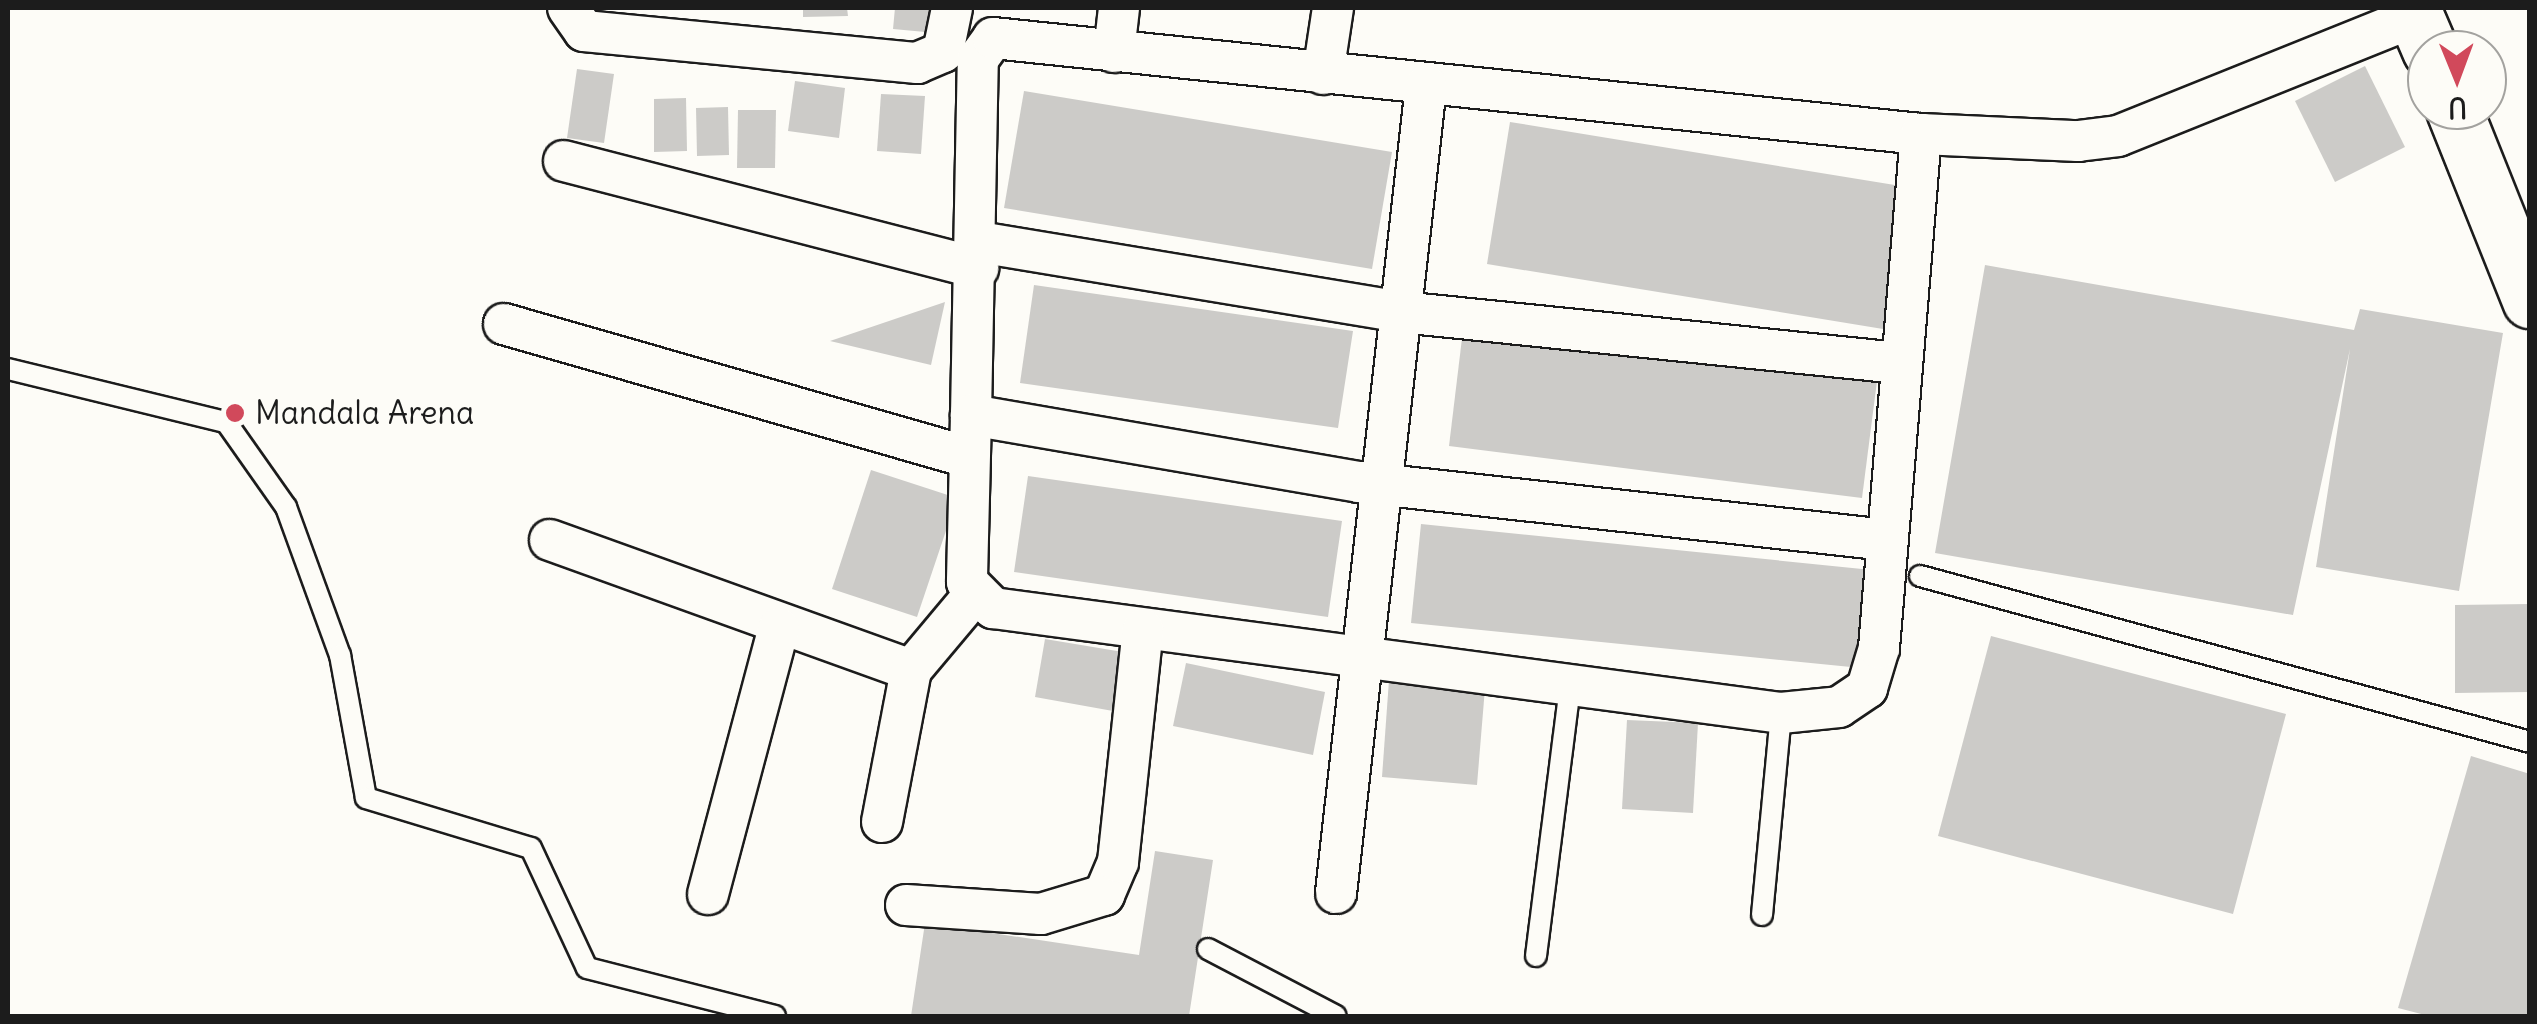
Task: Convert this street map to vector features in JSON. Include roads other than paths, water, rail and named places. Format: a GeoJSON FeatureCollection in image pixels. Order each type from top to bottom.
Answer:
{"type":"FeatureCollection","features":[{"type":"Feature","properties":{"kind":"main road"},"geometry":{"type":"LineString","coordinates":[[2462,130],[2530,300]]}},
{"type":"Feature","properties":{"kind":"street"},"geometry":{"type":"LineString","coordinates":[[568,8],[584,31],[917,63],[943,52],[952,8]]}},
{"type":"Feature","properties":{"kind":"street"},"geometry":{"type":"LineString","coordinates":[[1114,52],[1119,8]]}},
{"type":"Feature","properties":{"kind":"street"},"geometry":{"type":"LineString","coordinates":[[1324,74],[1333,8]]}},
{"type":"Feature","properties":{"kind":"street"},"geometry":{"type":"LineString","coordinates":[[882,822],[911,670],[974,595],[968,457],[984,43],[998,36],[1426,85],[1921,134],[2038,141],[2118,136],[2419,24]]}},
{"type":"Feature","properties":{"kind":"street"},"geometry":{"type":"LineString","coordinates":[[1336,892],[1426,85]]}},
{"type":"Feature","properties":{"kind":"street"},"geometry":{"type":"LineString","coordinates":[[974,595],[992,608],[1362,660],[1782,713],[1839,707],[1867,688],[1879,648],[1899,363],[1921,134]]}},
{"type":"Feature","properties":{"kind":"street"},"geometry":{"type":"LineString","coordinates":[[564,161],[978,254],[1401,312],[1899,363]]}},
{"type":"Feature","properties":{"kind":"street"},"geometry":{"type":"LineString","coordinates":[[504,324],[968,457]]}},
{"type":"Feature","properties":{"kind":"street"},"geometry":{"type":"LineString","coordinates":[[970,415],[1379,484],[1887,540]]}},
{"type":"Feature","properties":{"kind":"street"},"geometry":{"type":"LineString","coordinates":[[550,540],[780,628],[911,670]]}},
{"type":"Feature","properties":{"kind":"street"},"geometry":{"type":"LineString","coordinates":[[708,894],[780,628]]}},
{"type":"Feature","properties":{"kind":"street"},"geometry":{"type":"LineString","coordinates":[[906,905],[1041,914],[1104,894],[1118,862],[1143,630]]}},
{"type":"Feature","properties":{"kind":"lane"},"geometry":{"type":"LineString","coordinates":[[8,369],[226,422],[293,526],[340,656],[366,798],[530,848],[587,968],[775,1016]]}},
{"type":"Feature","properties":{"kind":"lane"},"geometry":{"type":"LineString","coordinates":[[1920,576],[2530,742]]}},
{"type":"Feature","properties":{"kind":"lane"},"geometry":{"type":"LineString","coordinates":[[1536,956],[1570,686]]}},
{"type":"Feature","properties":{"kind":"lane"},"geometry":{"type":"LineString","coordinates":[[1762,915],[1782,713]]}},
{"type":"Feature","properties":{"kind":"lane"},"geometry":{"type":"LineString","coordinates":[[1208,949],[1336,1016]]}},
{"type":"Feature","properties":{"kind":"place","name":"Mandala Arena"},"geometry":{"type":"Point","coordinates":[235,413]}}]}
